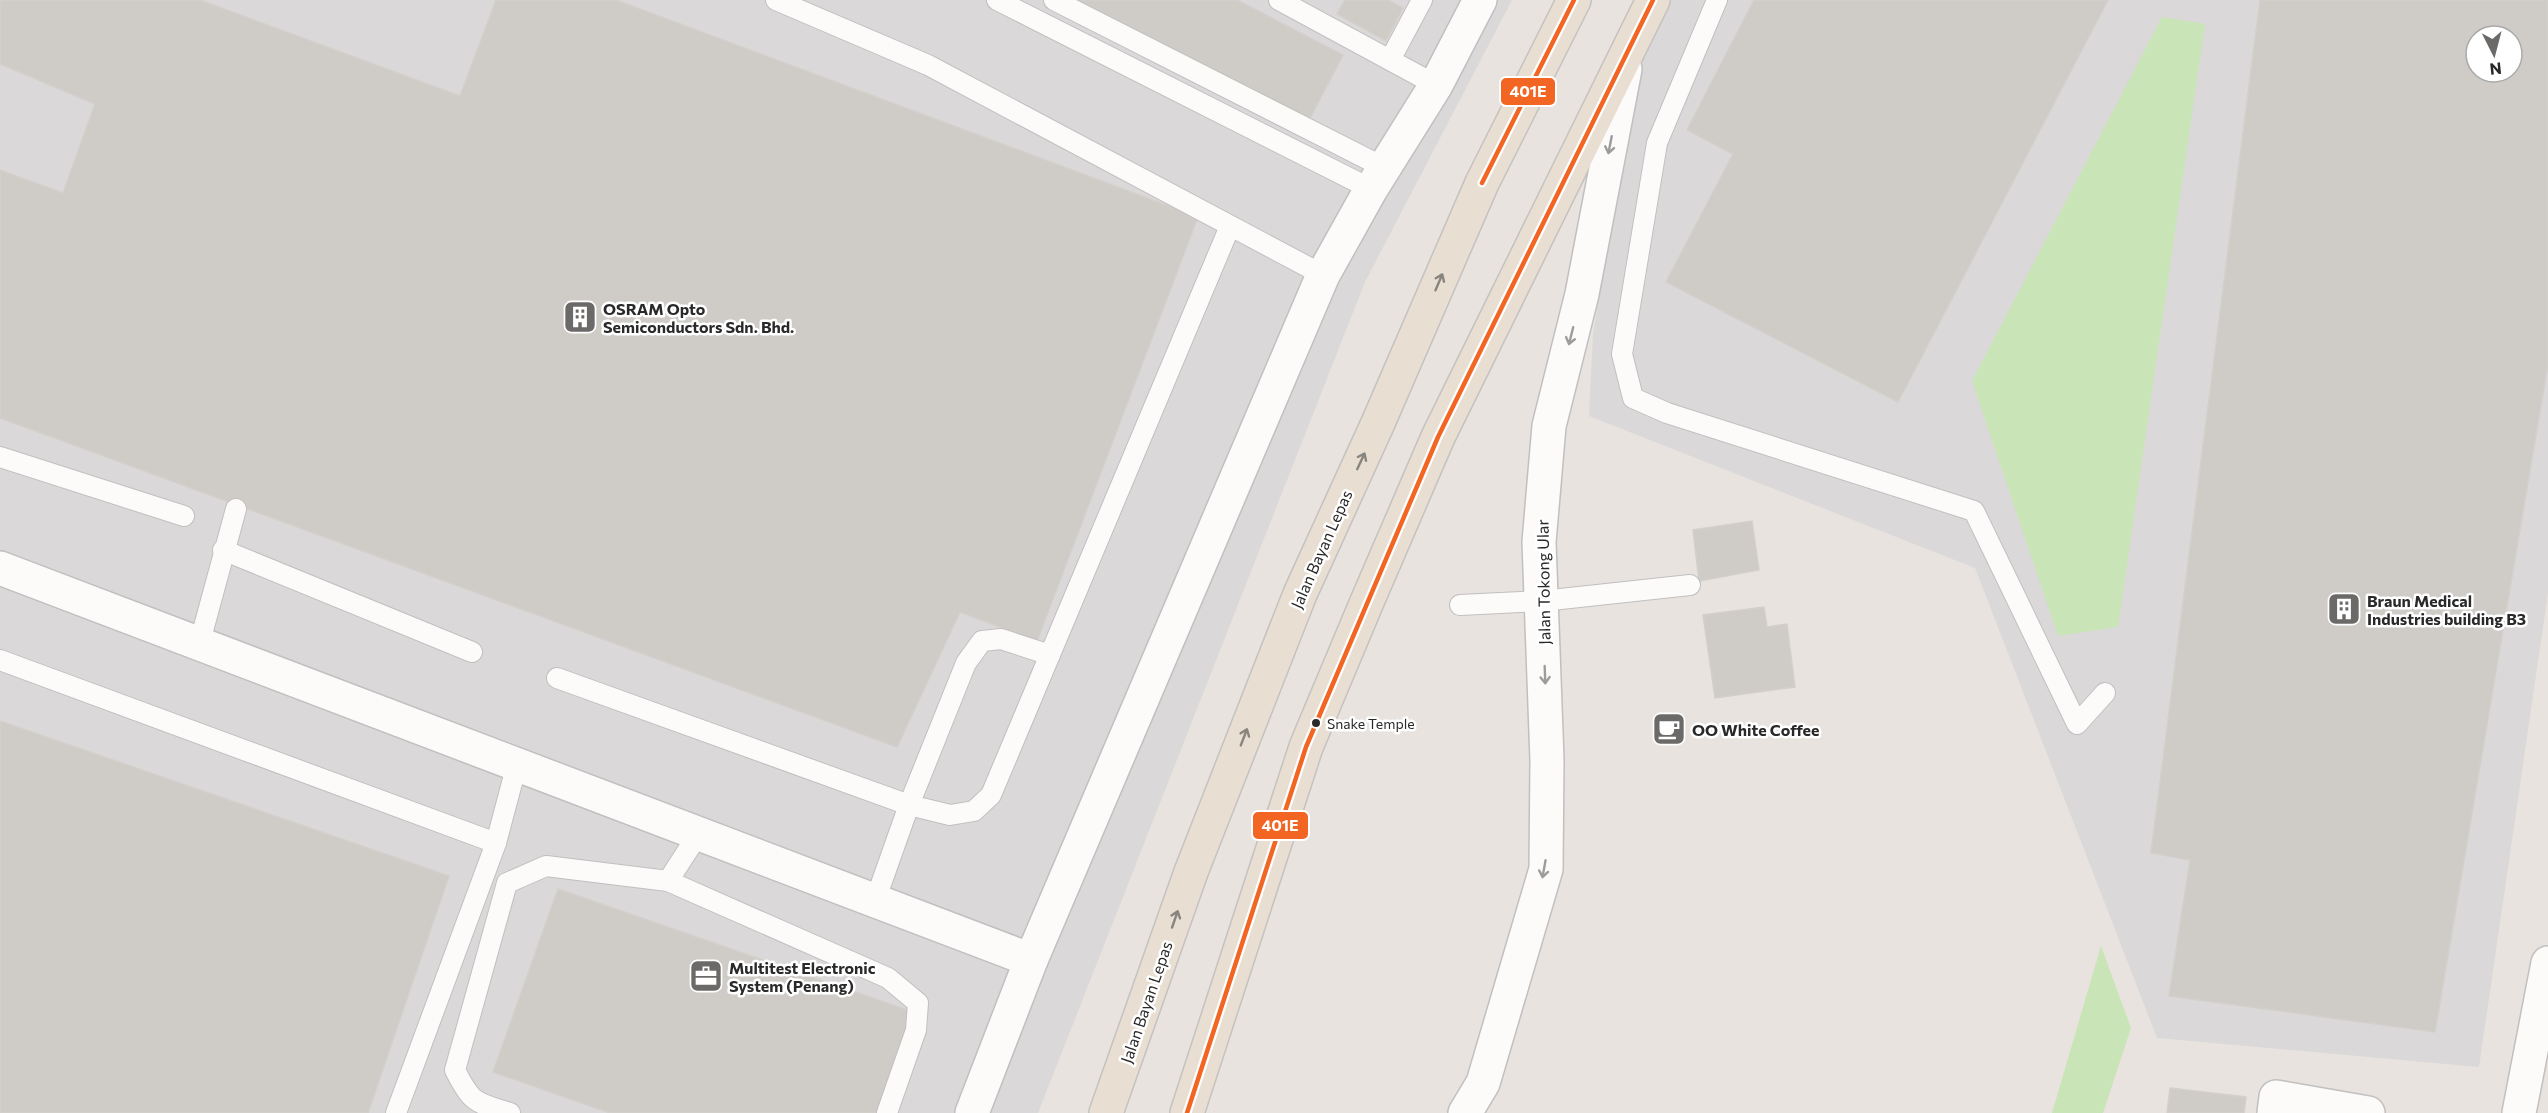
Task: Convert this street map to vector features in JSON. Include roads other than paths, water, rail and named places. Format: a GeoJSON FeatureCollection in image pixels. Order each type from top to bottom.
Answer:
{"type":"FeatureCollection","features":[{"type":"Feature","properties":{"kind":"highway","name":"Jalan Bayan Lepas"},"geometry":{"type":"LineString","coordinates":[[1106,1113],[1191,872],[1300,594],[1378,423],[1482,183],[1574,0]]}},
{"type":"Feature","properties":{"kind":"highway"},"geometry":{"type":"LineString","coordinates":[[1186,1113],[1306,747],[1438,436],[1653,0]]}},
{"type":"Feature","properties":{"kind":"street"},"geometry":{"type":"LineString","coordinates":[[972,1113],[1031,960],[1323,275],[1378,178],[1436,85],[1480,0]]}},
{"type":"Feature","properties":{"kind":"street","name":"Jalan Tokong Ular"},"geometry":{"type":"LineString","coordinates":[[1465,1113],[1483,1083],[1546,868],[1547,760],[1539,542],[1549,426],[1582,294],[1629,46]]}},
{"type":"Feature","properties":{"kind":"street"},"geometry":{"type":"LineString","coordinates":[[0,568],[1031,960]]}},
{"type":"Feature","properties":{"kind":"street"},"geometry":{"type":"LineString","coordinates":[[2519,1113],[2548,963]]}},
{"type":"Feature","properties":{"kind":"street"},"geometry":{"type":"LineString","coordinates":[[2274,1113],[2276,1097],[2368,1113]]}},
{"type":"Feature","properties":{"kind":"lane"},"geometry":{"type":"LineString","coordinates":[[776,0],[928,65],[1323,275]]}},
{"type":"Feature","properties":{"kind":"lane"},"geometry":{"type":"LineString","coordinates":[[997,0],[1378,178]]}},
{"type":"Feature","properties":{"kind":"lane"},"geometry":{"type":"LineString","coordinates":[[1054,0],[1378,178]]}},
{"type":"Feature","properties":{"kind":"lane"},"geometry":{"type":"LineString","coordinates":[[1279,0],[1436,85]]}},
{"type":"Feature","properties":{"kind":"lane"},"geometry":{"type":"LineString","coordinates":[[1390,60],[1422,0]]}},
{"type":"Feature","properties":{"kind":"lane"},"geometry":{"type":"LineString","coordinates":[[1718,0],[1657,143],[1622,354],[1633,398],[1667,413],[1974,511],[2077,724],[2105,693]]}},
{"type":"Feature","properties":{"kind":"lane"},"geometry":{"type":"LineString","coordinates":[[557,678],[909,805],[950,815],[974,811],[991,795],[1230,226]]}},
{"type":"Feature","properties":{"kind":"lane"},"geometry":{"type":"LineString","coordinates":[[0,457],[183,516]]}},
{"type":"Feature","properties":{"kind":"lane"},"geometry":{"type":"LineString","coordinates":[[199,645],[236,509]]}},
{"type":"Feature","properties":{"kind":"lane"},"geometry":{"type":"LineString","coordinates":[[223,550],[472,652]]}},
{"type":"Feature","properties":{"kind":"lane"},"geometry":{"type":"LineString","coordinates":[[1460,605],[1542,601],[1690,585]]}},
{"type":"Feature","properties":{"kind":"lane"},"geometry":{"type":"LineString","coordinates":[[875,901],[909,805],[966,663],[982,641],[1001,639],[1050,655]]}},
{"type":"Feature","properties":{"kind":"lane"},"geometry":{"type":"LineString","coordinates":[[0,660],[496,843]]}},
{"type":"Feature","properties":{"kind":"lane"},"geometry":{"type":"LineString","coordinates":[[396,1113],[496,843],[517,764]]}},
{"type":"Feature","properties":{"kind":"lane"},"geometry":{"type":"LineString","coordinates":[[668,881],[699,833]]}},
{"type":"Feature","properties":{"kind":"lane"},"geometry":{"type":"LineString","coordinates":[[510,1113],[476,1102],[467,1094],[455,1070],[507,883],[546,866],[668,881],[888,978],[918,1003],[916,1030],[887,1113]]}},
{"type":"Feature","properties":{"kind":"place","name":"OSRAM Opto Semiconductors Sdn. Bhd."},"geometry":{"type":"Point","coordinates":[580,317]}},
{"type":"Feature","properties":{"kind":"place","name":"Braun Medical Industries building B3"},"geometry":{"type":"Point","coordinates":[2344,609]}},
{"type":"Feature","properties":{"kind":"place","name":"Snake Temple"},"geometry":{"type":"Point","coordinates":[1316,723]}},
{"type":"Feature","properties":{"kind":"place","name":"OO White Coffee"},"geometry":{"type":"Point","coordinates":[1669,729]}},
{"type":"Feature","properties":{"kind":"place","name":"Multitest Electronic System (Penang)"},"geometry":{"type":"Point","coordinates":[706,976]}}]}
